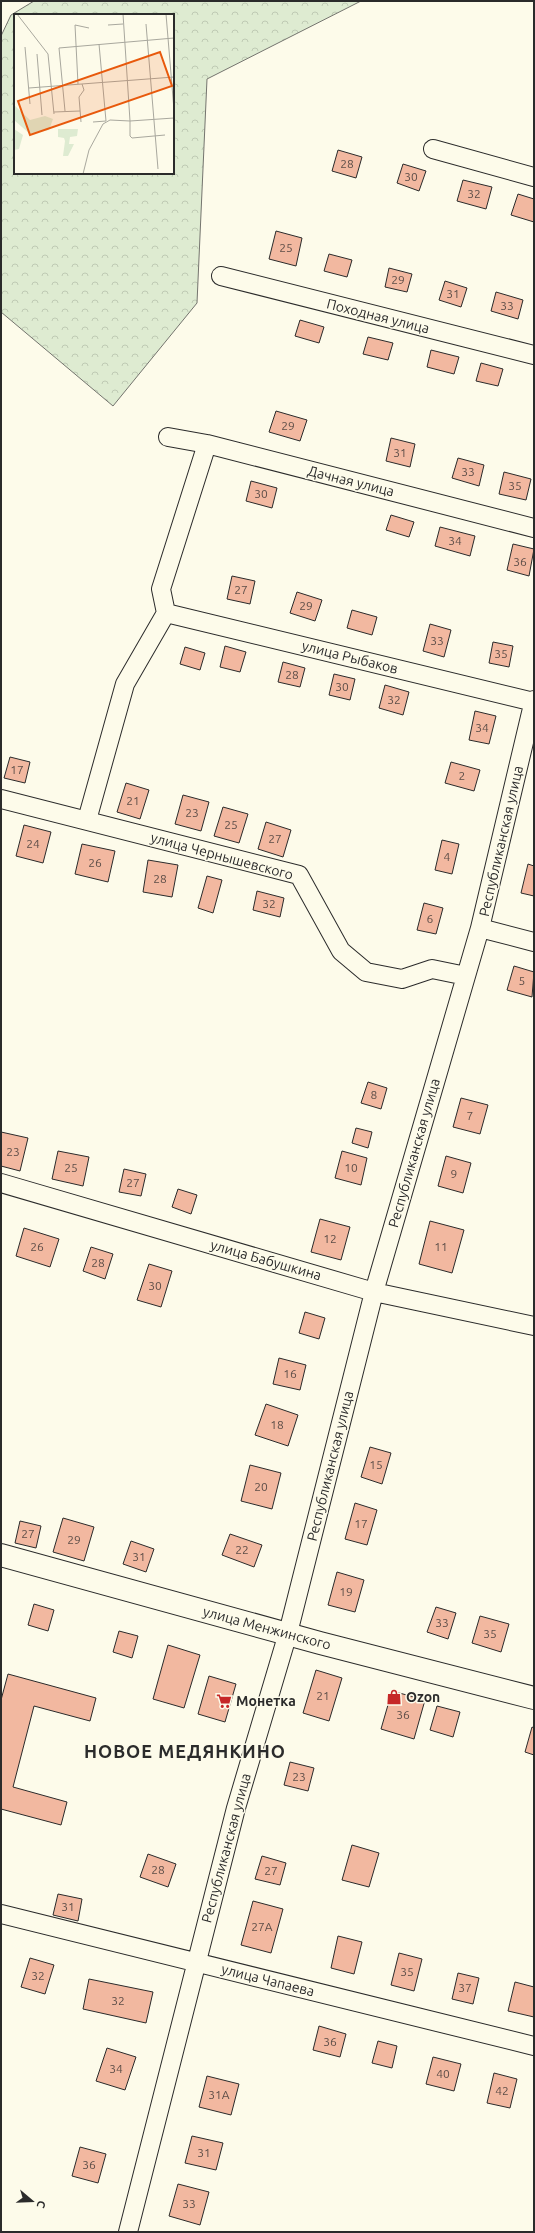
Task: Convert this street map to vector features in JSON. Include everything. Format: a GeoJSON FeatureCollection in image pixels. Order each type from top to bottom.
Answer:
{"type":"FeatureCollection","features":[{"type":"Feature","properties":{"kind":"main road","name":"улица Менжинского"},"geometry":{"type":"LineString","coordinates":[[1,1555],[534,1698]]}},
{"type":"Feature","properties":{"kind":"street"},"geometry":{"type":"LineString","coordinates":[[433,149],[534,177]]}},
{"type":"Feature","properties":{"kind":"street","name":"Походная улица"},"geometry":{"type":"LineString","coordinates":[[221,276],[534,356]]}},
{"type":"Feature","properties":{"kind":"street","name":"Дачная улица"},"geometry":{"type":"LineString","coordinates":[[168,437],[207,444],[534,528]]}},
{"type":"Feature","properties":{"kind":"street"},"geometry":{"type":"LineString","coordinates":[[87,820],[125,684],[166,613],[161,589],[207,444]]}},
{"type":"Feature","properties":{"kind":"street","name":"улица Рыбаков"},"geometry":{"type":"LineString","coordinates":[[166,613],[534,701]]}},
{"type":"Feature","properties":{"kind":"street","name":"Республиканская улица"},"geometry":{"type":"LineString","coordinates":[[128,2232],[236,1808],[288,1633],[374,1292],[480,928],[534,701]]}},
{"type":"Feature","properties":{"kind":"street","name":"улица Чернышевского"},"geometry":{"type":"LineString","coordinates":[[1,799],[299,875],[341,951],[366,972],[402,979],[432,969],[466,976]]}},
{"type":"Feature","properties":{"kind":"street"},"geometry":{"type":"LineString","coordinates":[[480,928],[534,942]]}},
{"type":"Feature","properties":{"kind":"street","name":"улица Бабушкина"},"geometry":{"type":"LineString","coordinates":[[1,1184],[374,1292],[534,1326]]}},
{"type":"Feature","properties":{"kind":"street","name":"улица Чапаева"},"geometry":{"type":"LineString","coordinates":[[1,1914],[534,2046]]}},
{"type":"Feature","properties":{"kind":"green space"},"geometry":{"type":"Polygon","coordinates":[[[34,1],[361,1],[207,79],[197,303],[113,406],[1,312],[1,36],[11,15],[34,1]]]}},
{"type":"Feature","properties":{"kind":"building"},"geometry":{"type":"Polygon","coordinates":[[[338,150],[362,157],[356,178],[332,171],[338,150]]]}},
{"type":"Feature","properties":{"kind":"building"},"geometry":{"type":"Polygon","coordinates":[[[403,164],[426,171],[419,191],[397,183],[403,164]]]}},
{"type":"Feature","properties":{"kind":"building"},"geometry":{"type":"Polygon","coordinates":[[[463,180],[492,187],[486,209],[457,201],[463,180]]]}},
{"type":"Feature","properties":{"kind":"building"},"geometry":{"type":"Polygon","coordinates":[[[518,194],[534,199],[534,222],[511,215],[518,194]]]}},
{"type":"Feature","properties":{"kind":"building"},"geometry":{"type":"Polygon","coordinates":[[[276,231],[302,238],[296,266],[269,259],[276,231]]]}},
{"type":"Feature","properties":{"kind":"building"},"geometry":{"type":"Polygon","coordinates":[[[329,254],[352,260],[347,277],[324,271],[329,254]]]}},
{"type":"Feature","properties":{"kind":"building"},"geometry":{"type":"Polygon","coordinates":[[[389,268],[412,274],[407,292],[385,287],[389,268]]]}},
{"type":"Feature","properties":{"kind":"building"},"geometry":{"type":"Polygon","coordinates":[[[445,281],[467,288],[461,307],[439,300],[445,281]]]}},
{"type":"Feature","properties":{"kind":"building"},"geometry":{"type":"Polygon","coordinates":[[[496,292],[523,300],[518,319],[491,311],[496,292]]]}},
{"type":"Feature","properties":{"kind":"building"},"geometry":{"type":"Polygon","coordinates":[[[300,320],[324,327],[319,343],[295,336],[300,320]]]}},
{"type":"Feature","properties":{"kind":"building"},"geometry":{"type":"Polygon","coordinates":[[[368,337],[393,343],[388,360],[363,354],[368,337]]]}},
{"type":"Feature","properties":{"kind":"building"},"geometry":{"type":"Polygon","coordinates":[[[431,350],[459,357],[454,374],[427,367],[431,350]]]}},
{"type":"Feature","properties":{"kind":"building"},"geometry":{"type":"Polygon","coordinates":[[[481,363],[503,369],[498,386],[476,381],[481,363]]]}},
{"type":"Feature","properties":{"kind":"building"},"geometry":{"type":"Polygon","coordinates":[[[276,411],[307,420],[300,441],[269,432],[276,411]]]}},
{"type":"Feature","properties":{"kind":"building"},"geometry":{"type":"Polygon","coordinates":[[[391,438],[415,444],[410,467],[386,461],[391,438]]]}},
{"type":"Feature","properties":{"kind":"building"},"geometry":{"type":"Polygon","coordinates":[[[458,458],[484,465],[479,486],[452,478],[458,458]]]}},
{"type":"Feature","properties":{"kind":"building"},"geometry":{"type":"Polygon","coordinates":[[[504,472],[531,479],[526,500],[499,494],[504,472]]]}},
{"type":"Feature","properties":{"kind":"building"},"geometry":{"type":"Polygon","coordinates":[[[251,481],[277,488],[272,508],[246,501],[251,481]]]}},
{"type":"Feature","properties":{"kind":"building"},"geometry":{"type":"Polygon","coordinates":[[[391,515],[414,522],[409,537],[386,530],[391,515]]]}},
{"type":"Feature","properties":{"kind":"building"},"geometry":{"type":"Polygon","coordinates":[[[440,527],[475,536],[470,556],[435,546],[440,527]]]}},
{"type":"Feature","properties":{"kind":"building"},"geometry":{"type":"Polygon","coordinates":[[[513,544],[534,549],[529,576],[507,570],[513,544]]]}},
{"type":"Feature","properties":{"kind":"building"},"geometry":{"type":"Polygon","coordinates":[[[232,576],[255,581],[250,604],[227,599],[232,576]]]}},
{"type":"Feature","properties":{"kind":"building"},"geometry":{"type":"Polygon","coordinates":[[[297,592],[322,600],[315,621],[290,613],[297,592]]]}},
{"type":"Feature","properties":{"kind":"building"},"geometry":{"type":"Polygon","coordinates":[[[352,610],[377,617],[372,635],[347,628],[352,610]]]}},
{"type":"Feature","properties":{"kind":"building"},"geometry":{"type":"Polygon","coordinates":[[[430,624],[451,630],[444,657],[423,651],[430,624]]]}},
{"type":"Feature","properties":{"kind":"building"},"geometry":{"type":"Polygon","coordinates":[[[493,642],[513,646],[509,667],[489,663],[493,642]]]}},
{"type":"Feature","properties":{"kind":"building"},"geometry":{"type":"Polygon","coordinates":[[[225,646],[246,652],[240,672],[220,667],[225,646]]]}},
{"type":"Feature","properties":{"kind":"building"},"geometry":{"type":"Polygon","coordinates":[[[185,647],[205,653],[200,670],[180,664],[185,647]]]}},
{"type":"Feature","properties":{"kind":"building"},"geometry":{"type":"Polygon","coordinates":[[[283,662],[305,668],[300,687],[278,682],[283,662]]]}},
{"type":"Feature","properties":{"kind":"building"},"geometry":{"type":"Polygon","coordinates":[[[334,674],[355,679],[350,700],[329,695],[334,674]]]}},
{"type":"Feature","properties":{"kind":"building"},"geometry":{"type":"Polygon","coordinates":[[[385,685],[409,692],[403,715],[379,708],[385,685]]]}},
{"type":"Feature","properties":{"kind":"building"},"geometry":{"type":"Polygon","coordinates":[[[475,711],[496,716],[489,744],[469,740],[475,711]]]}},
{"type":"Feature","properties":{"kind":"building"},"geometry":{"type":"Polygon","coordinates":[[[10,757],[30,762],[25,783],[4,778],[10,757]]]}},
{"type":"Feature","properties":{"kind":"building"},"geometry":{"type":"Polygon","coordinates":[[[451,762],[480,770],[474,791],[445,783],[451,762]]]}},
{"type":"Feature","properties":{"kind":"building"},"geometry":{"type":"Polygon","coordinates":[[[126,783],[149,790],[140,819],[117,812],[126,783]]]}},
{"type":"Feature","properties":{"kind":"building"},"geometry":{"type":"Polygon","coordinates":[[[183,795],[209,802],[201,831],[175,824],[183,795]]]}},
{"type":"Feature","properties":{"kind":"building"},"geometry":{"type":"Polygon","coordinates":[[[223,807],[248,814],[239,843],[214,836],[223,807]]]}},
{"type":"Feature","properties":{"kind":"building"},"geometry":{"type":"Polygon","coordinates":[[[266,822],[291,830],[283,857],[258,849],[266,822]]]}},
{"type":"Feature","properties":{"kind":"building"},"geometry":{"type":"Polygon","coordinates":[[[24,825],[51,832],[43,863],[16,856],[24,825]]]}},
{"type":"Feature","properties":{"kind":"building"},"geometry":{"type":"Polygon","coordinates":[[[442,840],[459,844],[452,874],[435,870],[442,840]]]}},
{"type":"Feature","properties":{"kind":"building"},"geometry":{"type":"Polygon","coordinates":[[[82,844],[115,851],[108,882],[75,874],[82,844]]]}},
{"type":"Feature","properties":{"kind":"building"},"geometry":{"type":"Polygon","coordinates":[[[148,860],[178,865],[172,897],[143,892],[148,860]]]}},
{"type":"Feature","properties":{"kind":"building"},"geometry":{"type":"Polygon","coordinates":[[[528,864],[534,866],[534,896],[521,893],[528,864]]]}},
{"type":"Feature","properties":{"kind":"building"},"geometry":{"type":"Polygon","coordinates":[[[207,876],[222,880],[213,913],[198,908],[207,876]]]}},
{"type":"Feature","properties":{"kind":"building"},"geometry":{"type":"Polygon","coordinates":[[[257,891],[284,898],[280,917],[253,910],[257,891]]]}},
{"type":"Feature","properties":{"kind":"building"},"geometry":{"type":"Polygon","coordinates":[[[424,903],[443,908],[436,934],[417,930],[424,903]]]}},
{"type":"Feature","properties":{"kind":"building"},"geometry":{"type":"Polygon","coordinates":[[[514,966],[534,972],[532,997],[507,990],[514,966]]]}},
{"type":"Feature","properties":{"kind":"building"},"geometry":{"type":"Polygon","coordinates":[[[368,1082],[387,1088],[381,1109],[361,1103],[368,1082]]]}},
{"type":"Feature","properties":{"kind":"building"},"geometry":{"type":"Polygon","coordinates":[[[461,1098],[488,1105],[480,1134],[453,1127],[461,1098]]]}},
{"type":"Feature","properties":{"kind":"building"},"geometry":{"type":"Polygon","coordinates":[[[356,1128],[372,1132],[368,1148],[352,1143],[356,1128]]]}},
{"type":"Feature","properties":{"kind":"building"},"geometry":{"type":"Polygon","coordinates":[[[1,1132],[28,1138],[20,1171],[1,1166],[1,1132]]]}},
{"type":"Feature","properties":{"kind":"building"},"geometry":{"type":"Polygon","coordinates":[[[58,1151],[89,1157],[83,1186],[52,1179],[58,1151]]]}},
{"type":"Feature","properties":{"kind":"building"},"geometry":{"type":"Polygon","coordinates":[[[342,1151],[367,1158],[361,1185],[335,1178],[342,1151]]]}},
{"type":"Feature","properties":{"kind":"building"},"geometry":{"type":"Polygon","coordinates":[[[446,1156],[471,1163],[463,1193],[438,1186],[446,1156]]]}},
{"type":"Feature","properties":{"kind":"building"},"geometry":{"type":"Polygon","coordinates":[[[124,1169],[146,1174],[141,1196],[119,1192],[124,1169]]]}},
{"type":"Feature","properties":{"kind":"building"},"geometry":{"type":"Polygon","coordinates":[[[178,1189],[197,1195],[191,1214],[172,1207],[178,1189]]]}},
{"type":"Feature","properties":{"kind":"building"},"geometry":{"type":"Polygon","coordinates":[[[320,1219],[350,1227],[341,1260],[311,1252],[320,1219]]]}},
{"type":"Feature","properties":{"kind":"building"},"geometry":{"type":"Polygon","coordinates":[[[430,1221],[464,1230],[452,1273],[419,1264],[430,1221]]]}},
{"type":"Feature","properties":{"kind":"building"},"geometry":{"type":"Polygon","coordinates":[[[24,1228],[59,1239],[50,1267],[16,1256],[24,1228]]]}},
{"type":"Feature","properties":{"kind":"building"},"geometry":{"type":"Polygon","coordinates":[[[91,1247],[113,1254],[105,1279],[83,1271],[91,1247]]]}},
{"type":"Feature","properties":{"kind":"building"},"geometry":{"type":"Polygon","coordinates":[[[149,1264],[172,1271],[161,1307],[137,1300],[149,1264]]]}},
{"type":"Feature","properties":{"kind":"building"},"geometry":{"type":"Polygon","coordinates":[[[305,1312],[325,1318],[319,1339],[299,1333],[305,1312]]]}},
{"type":"Feature","properties":{"kind":"building"},"geometry":{"type":"Polygon","coordinates":[[[279,1358],[306,1365],[300,1390],[273,1384],[279,1358]]]}},
{"type":"Feature","properties":{"kind":"building"},"geometry":{"type":"Polygon","coordinates":[[[266,1404],[298,1415],[288,1446],[255,1435],[266,1404]]]}},
{"type":"Feature","properties":{"kind":"building"},"geometry":{"type":"Polygon","coordinates":[[[370,1447],[391,1453],[382,1484],[361,1477],[370,1447]]]}},
{"type":"Feature","properties":{"kind":"building"},"geometry":{"type":"Polygon","coordinates":[[[250,1465],[281,1473],[272,1509],[241,1501],[250,1465]]]}},
{"type":"Feature","properties":{"kind":"building"},"geometry":{"type":"Polygon","coordinates":[[[355,1503],[377,1510],[367,1545],[345,1539],[355,1503]]]}},
{"type":"Feature","properties":{"kind":"building"},"geometry":{"type":"Polygon","coordinates":[[[63,1518],[94,1527],[84,1561],[53,1552],[63,1518]]]}},
{"type":"Feature","properties":{"kind":"building"},"geometry":{"type":"Polygon","coordinates":[[[20,1521],[41,1526],[36,1548],[15,1543],[20,1521]]]}},
{"type":"Feature","properties":{"kind":"building"},"geometry":{"type":"Polygon","coordinates":[[[230,1534],[262,1545],[254,1567],[222,1555],[230,1534]]]}},
{"type":"Feature","properties":{"kind":"building"},"geometry":{"type":"Polygon","coordinates":[[[131,1541],[154,1549],[146,1572],[123,1564],[131,1541]]]}},
{"type":"Feature","properties":{"kind":"building"},"geometry":{"type":"Polygon","coordinates":[[[337,1572],[364,1580],[355,1612],[328,1605],[337,1572]]]}},
{"type":"Feature","properties":{"kind":"building"},"geometry":{"type":"Polygon","coordinates":[[[34,1604],[54,1610],[48,1631],[28,1625],[34,1604]]]}},
{"type":"Feature","properties":{"kind":"building"},"geometry":{"type":"Polygon","coordinates":[[[436,1607],[456,1613],[448,1639],[427,1632],[436,1607]]]}},
{"type":"Feature","properties":{"kind":"building"},"geometry":{"type":"Polygon","coordinates":[[[480,1616],[509,1624],[501,1652],[472,1643],[480,1616]]]}},
{"type":"Feature","properties":{"kind":"building"},"geometry":{"type":"Polygon","coordinates":[[[119,1631],[138,1636],[132,1658],[113,1652],[119,1631]]]}},
{"type":"Feature","properties":{"kind":"building"},"geometry":{"type":"Polygon","coordinates":[[[168,1645],[200,1655],[184,1708],[153,1699],[168,1645]]]}},
{"type":"Feature","properties":{"kind":"building"},"geometry":{"type":"Polygon","coordinates":[[[316,1670],[342,1678],[329,1721],[303,1713],[316,1670]]]}},
{"type":"Feature","properties":{"kind":"building"},"geometry":{"type":"Polygon","coordinates":[[[8,1674],[96,1698],[90,1721],[34,1706],[13,1787],[67,1802],[61,1825],[1,1809],[1,1700],[8,1674]]]}},
{"type":"Feature","properties":{"kind":"building"},"geometry":{"type":"Polygon","coordinates":[[[209,1676],[236,1684],[225,1722],[198,1714],[209,1676]]]}},
{"type":"Feature","properties":{"kind":"building"},"geometry":{"type":"Polygon","coordinates":[[[392,1691],[425,1700],[414,1739],[381,1729],[392,1691]]]}},
{"type":"Feature","properties":{"kind":"building"},"geometry":{"type":"Polygon","coordinates":[[[437,1706],[460,1712],[453,1737],[430,1730],[437,1706]]]}},
{"type":"Feature","properties":{"kind":"building"},"geometry":{"type":"Polygon","coordinates":[[[532,1727],[534,1728],[534,1755],[525,1752],[532,1727]]]}},
{"type":"Feature","properties":{"kind":"building"},"geometry":{"type":"Polygon","coordinates":[[[290,1762],[314,1768],[308,1791],[284,1785],[290,1762]]]}},
{"type":"Feature","properties":{"kind":"building"},"geometry":{"type":"Polygon","coordinates":[[[352,1845],[379,1853],[369,1887],[342,1880],[352,1845]]]}},
{"type":"Feature","properties":{"kind":"building"},"geometry":{"type":"Polygon","coordinates":[[[148,1854],[176,1864],[168,1887],[140,1877],[148,1854]]]}},
{"type":"Feature","properties":{"kind":"building"},"geometry":{"type":"Polygon","coordinates":[[[262,1856],[286,1863],[280,1885],[255,1879],[262,1856]]]}},
{"type":"Feature","properties":{"kind":"building"},"geometry":{"type":"Polygon","coordinates":[[[58,1894],[82,1899],[78,1921],[53,1915],[58,1894]]]}},
{"type":"Feature","properties":{"kind":"building"},"geometry":{"type":"Polygon","coordinates":[[[253,1901],[283,1909],[271,1953],[241,1945],[253,1901]]]}},
{"type":"Feature","properties":{"kind":"building"},"geometry":{"type":"Polygon","coordinates":[[[338,1936],[362,1942],[354,1974],[331,1968],[338,1936]]]}},
{"type":"Feature","properties":{"kind":"building"},"geometry":{"type":"Polygon","coordinates":[[[399,1953],[422,1959],[414,1991],[391,1985],[399,1953]]]}},
{"type":"Feature","properties":{"kind":"building"},"geometry":{"type":"Polygon","coordinates":[[[30,1958],[54,1965],[45,1994],[21,1987],[30,1958]]]}},
{"type":"Feature","properties":{"kind":"building"},"geometry":{"type":"Polygon","coordinates":[[[458,1973],[479,1978],[473,2004],[452,1999],[458,1973]]]}},
{"type":"Feature","properties":{"kind":"building"},"geometry":{"type":"Polygon","coordinates":[[[89,1979],[153,1992],[146,2023],[83,2009],[89,1979]]]}},
{"type":"Feature","properties":{"kind":"building"},"geometry":{"type":"Polygon","coordinates":[[[515,1982],[534,1987],[534,2017],[508,2011],[515,1982]]]}},
{"type":"Feature","properties":{"kind":"building"},"geometry":{"type":"Polygon","coordinates":[[[319,2026],[346,2034],[340,2057],[313,2050],[319,2026]]]}},
{"type":"Feature","properties":{"kind":"building"},"geometry":{"type":"Polygon","coordinates":[[[378,2041],[397,2046],[392,2068],[372,2063],[378,2041]]]}},
{"type":"Feature","properties":{"kind":"building"},"geometry":{"type":"Polygon","coordinates":[[[107,2048],[136,2057],[125,2090],[96,2081],[107,2048]]]}},
{"type":"Feature","properties":{"kind":"building"},"geometry":{"type":"Polygon","coordinates":[[[433,2057],[461,2064],[454,2091],[426,2084],[433,2057]]]}},
{"type":"Feature","properties":{"kind":"building"},"geometry":{"type":"Polygon","coordinates":[[[494,2073],[517,2079],[510,2108],[487,2103],[494,2073]]]}},
{"type":"Feature","properties":{"kind":"building"},"geometry":{"type":"Polygon","coordinates":[[[207,2076],[239,2084],[231,2115],[199,2107],[207,2076]]]}},
{"type":"Feature","properties":{"kind":"building"},"geometry":{"type":"Polygon","coordinates":[[[192,2136],[223,2143],[216,2170],[185,2163],[192,2136]]]}},
{"type":"Feature","properties":{"kind":"building"},"geometry":{"type":"Polygon","coordinates":[[[80,2147],[106,2154],[98,2183],[72,2176],[80,2147]]]}},
{"type":"Feature","properties":{"kind":"building"},"geometry":{"type":"Polygon","coordinates":[[[178,2184],[209,2192],[200,2225],[169,2216],[178,2184]]]}},
{"type":"Feature","properties":{"kind":"place","name":"Ozon"},"geometry":{"type":"Point","coordinates":[394,1697]}},
{"type":"Feature","properties":{"kind":"place","name":"Монетка"},"geometry":{"type":"Point","coordinates":[224,1701]}},
{"type":"Feature","properties":{"kind":"district","name":"НОВОЕ МЕДЯНКИНО"},"geometry":{"type":"Point","coordinates":[185,1752]}}]}
